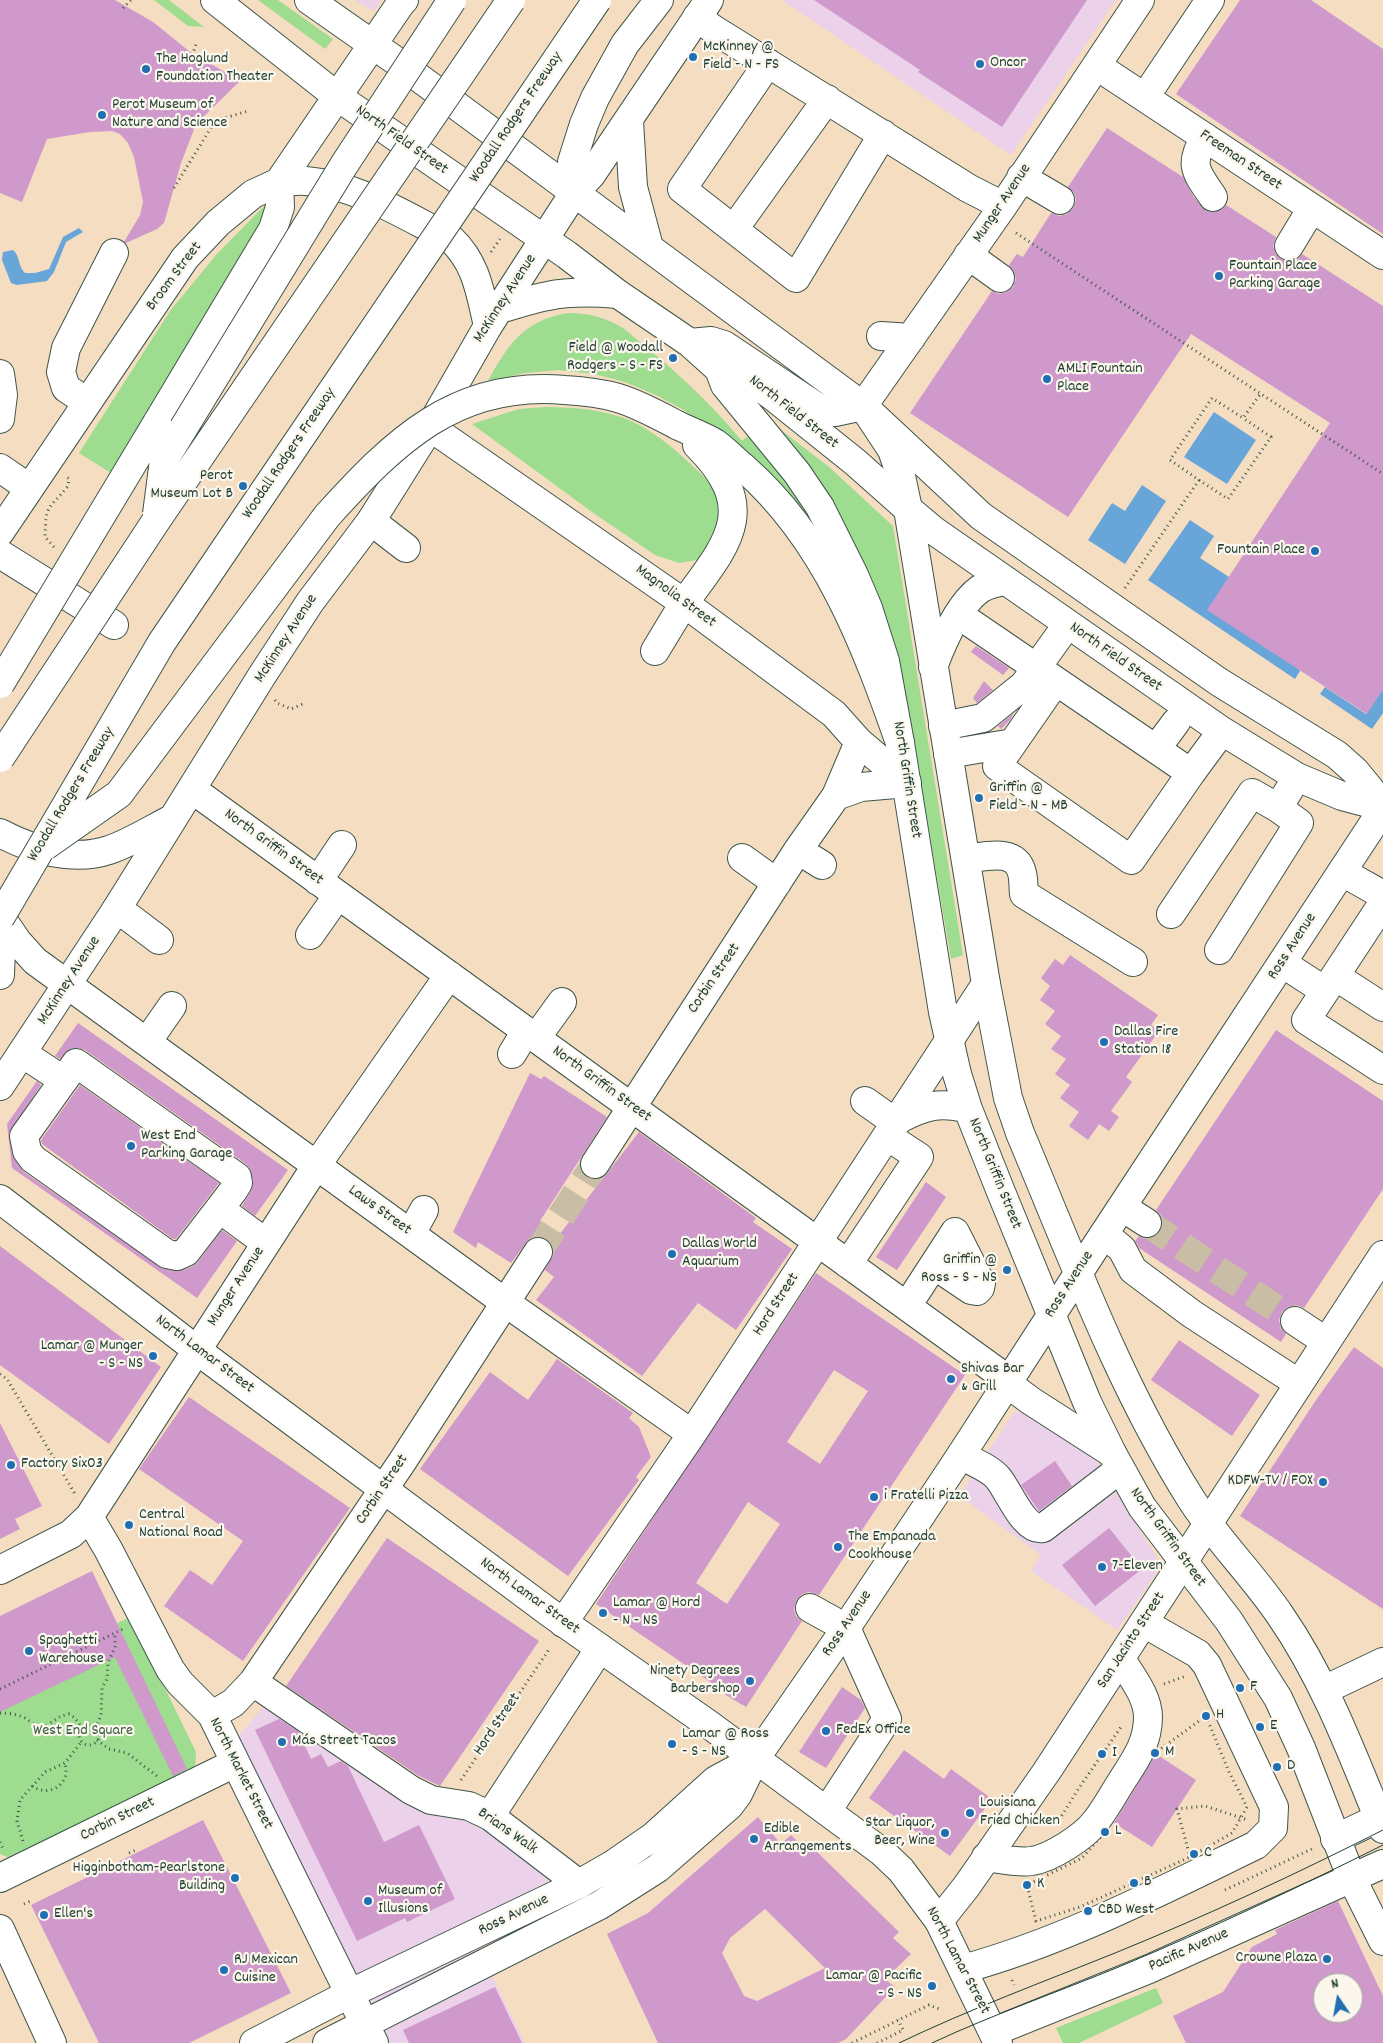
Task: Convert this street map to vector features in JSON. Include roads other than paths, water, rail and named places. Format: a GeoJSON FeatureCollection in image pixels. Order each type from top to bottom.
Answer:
{"type":"FeatureCollection","features":[{"type":"Feature","properties":{"kind":"main road","name":"North Field Street"},"geometry":{"type":"LineString","coordinates":[[215,0],[338,97],[690,343],[719,369],[741,373],[855,462],[933,530],[1067,624],[1222,731],[1297,777],[1342,796],[1383,807]]}},
{"type":"Feature","properties":{"kind":"main road"},"geometry":{"type":"LineString","coordinates":[[309,0],[374,45],[863,406],[981,516],[1219,682],[1337,755],[1355,771],[1383,807]]}},
{"type":"Feature","properties":{"kind":"main road"},"geometry":{"type":"LineString","coordinates":[[156,521],[164,460],[344,165],[452,0]]}},
{"type":"Feature","properties":{"kind":"main road"},"geometry":{"type":"LineString","coordinates":[[0,758],[156,521],[511,0]]}},
{"type":"Feature","properties":{"kind":"main road","name":"Woodall Rodgers Freeway"},"geometry":{"type":"LineString","coordinates":[[0,917],[162,642],[597,0]]}},
{"type":"Feature","properties":{"kind":"main road"},"geometry":{"type":"LineString","coordinates":[[574,193],[572,162],[584,124],[595,98],[625,44],[659,0]]}},
{"type":"Feature","properties":{"kind":"main road","name":"Munger Avenue"},"geometry":{"type":"LineString","coordinates":[[863,406],[1003,206],[1140,0]]}},
{"type":"Feature","properties":{"kind":"main road"},"geometry":{"type":"LineString","coordinates":[[1145,97],[1210,0]]}},
{"type":"Feature","properties":{"kind":"main road"},"geometry":{"type":"LineString","coordinates":[[0,684],[273,229],[280,207],[279,182],[403,1]]}},
{"type":"Feature","properties":{"kind":"main road"},"geometry":{"type":"LineString","coordinates":[[574,193],[591,175],[703,9],[714,30],[968,188],[1003,206]]}},
{"type":"Feature","properties":{"kind":"main road"},"geometry":{"type":"LineString","coordinates":[[768,63],[682,189],[796,278],[883,134]]}},
{"type":"Feature","properties":{"kind":"main road","name":"Freeman Street"},"geometry":{"type":"LineString","coordinates":[[1097,66],[1383,255]]}},
{"type":"Feature","properties":{"kind":"main road"},"geometry":{"type":"LineString","coordinates":[[734,229],[826,99]]}},
{"type":"Feature","properties":{"kind":"main road"},"geometry":{"type":"LineString","coordinates":[[628,121],[633,187],[649,248]]}},
{"type":"Feature","properties":{"kind":"main road"},"geometry":{"type":"LineString","coordinates":[[1205,137],[1196,152],[1195,164],[1213,197]]}},
{"type":"Feature","properties":{"kind":"main road"},"geometry":{"type":"LineString","coordinates":[[1022,177],[1060,200]]}},
{"type":"Feature","properties":{"kind":"main road"},"geometry":{"type":"LineString","coordinates":[[279,182],[304,180],[361,194],[451,239],[462,250],[472,266],[493,317],[546,296],[564,293],[595,292],[618,294]]}},
{"type":"Feature","properties":{"kind":"main road","name":"Broom Street"},"geometry":{"type":"LineString","coordinates":[[0,532],[186,258],[218,223],[253,194],[279,182]]}},
{"type":"Feature","properties":{"kind":"main road","name":"McKinney Avenue"},"geometry":{"type":"LineString","coordinates":[[0,1086],[68,985],[172,819],[193,790],[263,674],[310,602],[371,522],[430,427],[493,317],[574,193]]}},
{"type":"Feature","properties":{"kind":"main road"},"geometry":{"type":"LineString","coordinates":[[1288,246],[1312,208]]}},
{"type":"Feature","properties":{"kind":"main road"},"geometry":{"type":"LineString","coordinates":[[87,402],[66,388],[61,372],[66,348],[114,253]]}},
{"type":"Feature","properties":{"kind":"main road"},"geometry":{"type":"LineString","coordinates":[[968,255],[1000,278]]}},
{"type":"Feature","properties":{"kind":"main road"},"geometry":{"type":"LineString","coordinates":[[880,336],[911,338]]}},
{"type":"Feature","properties":{"kind":"main road"},"geometry":{"type":"LineString","coordinates":[[690,343],[711,341],[724,345],[805,400],[826,411],[835,412],[863,406]]}},
{"type":"Feature","properties":{"kind":"main road","name":"North Griffin Street"},"geometry":{"type":"LineString","coordinates":[[719,369],[726,385],[797,473],[820,507],[854,575],[868,608],[885,661],[907,783],[948,1040],[968,1109],[1087,1402],[1116,1461],[1142,1507],[1229,1621],[1278,1698],[1301,1748],[1352,1879],[1383,1941]]}},
{"type":"Feature","properties":{"kind":"main road"},"geometry":{"type":"LineString","coordinates":[[0,374],[3,395],[0,419]]}},
{"type":"Feature","properties":{"kind":"main road"},"geometry":{"type":"LineString","coordinates":[[38,852],[119,794],[327,516],[361,478],[396,445],[456,406],[492,394],[522,389],[549,388],[617,398],[715,444],[765,486],[801,531],[822,562],[851,616],[877,677],[900,743]]}},
{"type":"Feature","properties":{"kind":"main road"},"geometry":{"type":"LineString","coordinates":[[863,406],[892,450],[901,476],[908,509],[986,984],[1008,1098],[1020,1133],[1113,1352],[1144,1415],[1192,1500],[1280,1615],[1300,1647],[1324,1690],[1382,1821],[1335,1838]]}},
{"type":"Feature","properties":{"kind":"main road"},"geometry":{"type":"LineString","coordinates":[[655,651],[726,540],[734,516],[731,497],[721,474],[707,454],[677,425]]}},
{"type":"Feature","properties":{"kind":"main road","name":"Magnolia Street"},"geometry":{"type":"LineString","coordinates":[[430,427],[684,603],[834,714],[860,742],[907,783]]}},
{"type":"Feature","properties":{"kind":"main road"},"geometry":{"type":"LineString","coordinates":[[0,468],[29,488]]}},
{"type":"Feature","properties":{"kind":"main road"},"geometry":{"type":"LineString","coordinates":[[371,522],[406,548]]}},
{"type":"Feature","properties":{"kind":"main road"},"geometry":{"type":"LineString","coordinates":[[0,554],[114,625]]}},
{"type":"Feature","properties":{"kind":"main road"},"geometry":{"type":"LineString","coordinates":[[933,668],[944,638],[970,598],[980,589],[992,583],[1006,580],[1030,585],[1080,617],[1092,618],[1102,614],[1111,607]]}},
{"type":"Feature","properties":{"kind":"main road"},"geometry":{"type":"LineString","coordinates":[[960,614],[1191,773]]}},
{"type":"Feature","properties":{"kind":"main road"},"geometry":{"type":"LineString","coordinates":[[1067,624],[1046,674],[1013,743],[997,766],[1131,860],[1222,731]]}},
{"type":"Feature","properties":{"kind":"main road"},"geometry":{"type":"LineString","coordinates":[[943,726],[983,718],[1024,684],[1046,674]]}},
{"type":"Feature","properties":{"kind":"main road"},"geometry":{"type":"LineString","coordinates":[[1156,749],[1176,722]]}},
{"type":"Feature","properties":{"kind":"main road","name":"Corbin Street"},"geometry":{"type":"LineString","coordinates":[[595,1164],[798,850],[836,796],[860,742]]}},
{"type":"Feature","properties":{"kind":"main road"},"geometry":{"type":"LineString","coordinates":[[948,754],[1013,743]]}},
{"type":"Feature","properties":{"kind":"main road"},"geometry":{"type":"LineString","coordinates":[[1278,808],[1297,777]]}},
{"type":"Feature","properties":{"kind":"main road"},"geometry":{"type":"LineString","coordinates":[[836,796],[861,787],[907,783]]}},
{"type":"Feature","properties":{"kind":"main road","name":"North Griffin Street"},"geometry":{"type":"LineString","coordinates":[[193,790],[907,1306],[1009,1382],[1031,1401],[1116,1461]]}},
{"type":"Feature","properties":{"kind":"main road"},"geometry":{"type":"LineString","coordinates":[[1171,914],[1252,793],[1299,823],[1218,950]]}},
{"type":"Feature","properties":{"kind":"main road","name":"Ross Avenue"},"geometry":{"type":"LineString","coordinates":[[327,2043],[370,2034],[538,1936],[600,1905],[658,1868],[729,1806],[738,1794],[754,1759],[846,1628],[961,1455],[1383,807]]}},
{"type":"Feature","properties":{"kind":"main road"},"geometry":{"type":"LineString","coordinates":[[0,833],[18,843],[55,853],[81,855],[109,850],[172,819]]}},
{"type":"Feature","properties":{"kind":"main road"},"geometry":{"type":"LineString","coordinates":[[310,934],[342,845]]}},
{"type":"Feature","properties":{"kind":"main road"},"geometry":{"type":"LineString","coordinates":[[798,850],[822,865]]}},
{"type":"Feature","properties":{"kind":"main road"},"geometry":{"type":"LineString","coordinates":[[966,859],[998,855],[1013,860],[1022,874],[1024,894],[1133,962]]}},
{"type":"Feature","properties":{"kind":"main road"},"geometry":{"type":"LineString","coordinates":[[742,858],[777,883]]}},
{"type":"Feature","properties":{"kind":"main road"},"geometry":{"type":"LineString","coordinates":[[1342,872],[1383,895]]}},
{"type":"Feature","properties":{"kind":"main road"},"geometry":{"type":"LineString","coordinates":[[1383,903],[1306,1020],[1383,1070]]}},
{"type":"Feature","properties":{"kind":"main road"},"geometry":{"type":"LineString","coordinates":[[116,910],[159,940]]}},
{"type":"Feature","properties":{"kind":"main road"},"geometry":{"type":"LineString","coordinates":[[0,917],[0,975]]}},
{"type":"Feature","properties":{"kind":"main road","name":"Laws Street"},"geometry":{"type":"LineString","coordinates":[[0,917],[17,941],[35,961],[316,1166],[692,1434]]}},
{"type":"Feature","properties":{"kind":"main road"},"geometry":{"type":"LineString","coordinates":[[1282,963],[1383,1007]]}},
{"type":"Feature","properties":{"kind":"main road","name":"Munger Avenue"},"geometry":{"type":"LineString","coordinates":[[0,1570],[71,1534],[89,1516],[316,1166],[449,975]]}},
{"type":"Feature","properties":{"kind":"main road","name":"Hord Street"},"geometry":{"type":"LineString","coordinates":[[563,1623],[692,1434],[986,984]]}},
{"type":"Feature","properties":{"kind":"main road"},"geometry":{"type":"LineString","coordinates":[[512,1054],[562,1002]]}},
{"type":"Feature","properties":{"kind":"main road"},"geometry":{"type":"LineString","coordinates":[[147,1042],[172,1006]]}},
{"type":"Feature","properties":{"kind":"main road"},"geometry":{"type":"LineString","coordinates":[[22,1053],[63,1080]]}},
{"type":"Feature","properties":{"kind":"main road"},"geometry":{"type":"LineString","coordinates":[[76,1063],[237,1177],[238,1183],[186,1252],[177,1256],[167,1254],[33,1159],[27,1151],[24,1136],[63,1080],[76,1063]]}},
{"type":"Feature","properties":{"kind":"main road"},"geometry":{"type":"LineString","coordinates":[[848,1264],[919,1158],[894,1126],[865,1101]]}},
{"type":"Feature","properties":{"kind":"main road"},"geometry":{"type":"LineString","coordinates":[[894,1126],[920,1108],[936,1105],[953,1105],[968,1109]]}},
{"type":"Feature","properties":{"kind":"main road","name":"North Lamar Street"},"geometry":{"type":"LineString","coordinates":[[0,1199],[197,1350],[563,1623],[882,1852],[900,1870],[939,1921],[996,2037]]}},
{"type":"Feature","properties":{"kind":"main road"},"geometry":{"type":"LineString","coordinates":[[1122,1207],[1147,1223]]}},
{"type":"Feature","properties":{"kind":"main road"},"geometry":{"type":"LineString","coordinates":[[220,1208],[266,1242]]}},
{"type":"Feature","properties":{"kind":"main road"},"geometry":{"type":"LineString","coordinates":[[411,1234],[424,1210]]}},
{"type":"Feature","properties":{"kind":"main road"},"geometry":{"type":"LineString","coordinates":[[1104,1234],[1122,1249],[1133,1270],[1192,1314],[1298,1383]]}},
{"type":"Feature","properties":{"kind":"main road","name":"Corbin Street"},"geometry":{"type":"LineString","coordinates":[[212,1715],[233,1703],[252,1682],[384,1489],[538,1252]]}},
{"type":"Feature","properties":{"kind":"main road","name":"San Jacinto Street"},"geometry":{"type":"LineString","coordinates":[[939,1921],[1047,1771],[1210,1524],[1298,1383],[1383,1255]]}},
{"type":"Feature","properties":{"kind":"main road"},"geometry":{"type":"LineString","coordinates":[[907,1306],[934,1265]]}},
{"type":"Feature","properties":{"kind":"main road"},"geometry":{"type":"LineString","coordinates":[[1295,1321],[1325,1342]]}},
{"type":"Feature","properties":{"kind":"main road"},"geometry":{"type":"LineString","coordinates":[[961,1455],[997,1477],[1028,1524],[1039,1529],[1043,1528],[1116,1461]]}},
{"type":"Feature","properties":{"kind":"main road","name":"North Market Street"},"geometry":{"type":"LineString","coordinates":[[89,1516],[170,1669],[212,1715],[370,2034]]}},
{"type":"Feature","properties":{"kind":"main road"},"geometry":{"type":"LineString","coordinates":[[810,1608],[846,1628],[887,1719],[827,1811]]}},
{"type":"Feature","properties":{"kind":"main road"},"geometry":{"type":"LineString","coordinates":[[963,1968],[1004,1958],[1117,1912],[1256,1846],[1273,1828],[1274,1807],[1207,1665],[1198,1654],[1144,1623]]}},
{"type":"Feature","properties":{"kind":"main road"},"geometry":{"type":"LineString","coordinates":[[490,1816],[600,1648]]}},
{"type":"Feature","properties":{"kind":"main road"},"geometry":{"type":"LineString","coordinates":[[986,1857],[1008,1861],[1032,1861],[1052,1864],[1095,1823],[1142,1749],[1148,1723],[1145,1701],[1121,1659]]}},
{"type":"Feature","properties":{"kind":"main road"},"geometry":{"type":"LineString","coordinates":[[1324,1690],[1383,1662]]}},
{"type":"Feature","properties":{"kind":"main road","name":"Brians Walk"},"geometry":{"type":"LineString","coordinates":[[252,1682],[411,1790],[432,1800],[469,1806],[490,1816],[579,1884]]}},
{"type":"Feature","properties":{"kind":"main road","name":"Ross Avenue"},"geometry":{"type":"LineString","coordinates":[[254,2043],[350,1993],[579,1884],[612,1865],[654,1836],[716,1780],[754,1759]]}},
{"type":"Feature","properties":{"kind":"main road","name":"Corbin Street"},"geometry":{"type":"LineString","coordinates":[[0,1878],[235,1763]]}},
{"type":"Feature","properties":{"kind":"main road","name":"Pacific Avenue"},"geometry":{"type":"LineString","coordinates":[[996,2037],[1383,1864]]}},
{"type":"Feature","properties":{"kind":"main road"},"geometry":{"type":"LineString","coordinates":[[525,1911],[538,1936]]}},
{"type":"Feature","properties":{"kind":"main road"},"geometry":{"type":"LineString","coordinates":[[0,1929],[52,2043]]}},
{"type":"Feature","properties":{"kind":"water"},"geometry":{"type":"Polygon","coordinates":[[[79,228],[83,232],[66,242],[54,272],[47,281],[17,285],[11,283],[2,260],[3,252],[13,250],[25,273],[35,273],[49,269],[63,237],[79,228]]]}},
{"type":"Feature","properties":{"kind":"water"},"geometry":{"type":"Polygon","coordinates":[[[1214,412],[1256,440],[1227,484],[1184,457],[1214,412]]]}},
{"type":"Feature","properties":{"kind":"water"},"geometry":{"type":"Polygon","coordinates":[[[1142,485],[1166,501],[1125,564],[1088,540],[1112,503],[1125,511],[1142,485]]]}},
{"type":"Feature","properties":{"kind":"water"},"geometry":{"type":"Polygon","coordinates":[[[1190,520],[1214,536],[1200,558],[1229,577],[1300,671],[1295,679],[1148,580],[1190,520]]]}},
{"type":"Feature","properties":{"kind":"water"},"geometry":{"type":"Polygon","coordinates":[[[1325,687],[1366,714],[1383,689],[1383,713],[1372,729],[1320,694],[1325,687]]]}},
{"type":"Feature","properties":{"kind":"tunnel"},"geometry":{"type":"LineString","coordinates":[[538,1252],[595,1164]]}},
{"type":"Feature","properties":{"kind":"tunnel"},"geometry":{"type":"LineString","coordinates":[[1147,1223],[1295,1321]]}},
{"type":"Feature","properties":{"kind":"tram line"},"geometry":{"type":"LineString","coordinates":[[899,2043],[980,2007],[1183,1924],[1383,1830]]}},
{"type":"Feature","properties":{"kind":"tram line"},"geometry":{"type":"LineString","coordinates":[[932,2043],[979,2022],[1187,1938],[1383,1845]]}},
{"type":"Feature","properties":{"kind":"place","name":"McKinney @ Field - N - FS"},"geometry":{"type":"Point","coordinates":[693,57]}},
{"type":"Feature","properties":{"kind":"place","name":"Oncor"},"geometry":{"type":"Point","coordinates":[980,64]}},
{"type":"Feature","properties":{"kind":"place","name":"The Hoglund Foundation Theater"},"geometry":{"type":"Point","coordinates":[146,69]}},
{"type":"Feature","properties":{"kind":"place","name":"Perot Museum of Nature and Science"},"geometry":{"type":"Point","coordinates":[102,115]}},
{"type":"Feature","properties":{"kind":"place","name":"Fountain Place Parking Garage"},"geometry":{"type":"Point","coordinates":[1219,276]}},
{"type":"Feature","properties":{"kind":"place","name":"Field @ Woodall Rodgers - S - FS"},"geometry":{"type":"Point","coordinates":[673,358]}},
{"type":"Feature","properties":{"kind":"place","name":"AMLI Fountain Place"},"geometry":{"type":"Point","coordinates":[1047,379]}},
{"type":"Feature","properties":{"kind":"place","name":"Perot Museum Lot B"},"geometry":{"type":"Point","coordinates":[243,486]}},
{"type":"Feature","properties":{"kind":"place","name":"Fountain Place"},"geometry":{"type":"Point","coordinates":[1315,551]}},
{"type":"Feature","properties":{"kind":"place","name":"Griffin @ Field - N - MB"},"geometry":{"type":"Point","coordinates":[979,798]}},
{"type":"Feature","properties":{"kind":"place","name":"Dallas Fire Station 18"},"geometry":{"type":"Point","coordinates":[1104,1042]}},
{"type":"Feature","properties":{"kind":"place","name":"West End Parking Garage"},"geometry":{"type":"Point","coordinates":[131,1146]}},
{"type":"Feature","properties":{"kind":"place","name":"Dallas World Aquarium"},"geometry":{"type":"Point","coordinates":[672,1254]}},
{"type":"Feature","properties":{"kind":"place","name":"Griffin @ Ross - S - NS"},"geometry":{"type":"Point","coordinates":[1007,1270]}},
{"type":"Feature","properties":{"kind":"place","name":"Lamar @ Munger - S - NS"},"geometry":{"type":"Point","coordinates":[153,1356]}},
{"type":"Feature","properties":{"kind":"place","name":"Shivas Bar & Grill"},"geometry":{"type":"Point","coordinates":[951,1379]}},
{"type":"Feature","properties":{"kind":"place","name":"Factory Six03"},"geometry":{"type":"Point","coordinates":[11,1465]}},
{"type":"Feature","properties":{"kind":"place","name":"KDFW-TV / FOX"},"geometry":{"type":"Point","coordinates":[1323,1482]}},
{"type":"Feature","properties":{"kind":"place","name":"i Fratelli Pizza"},"geometry":{"type":"Point","coordinates":[874,1497]}},
{"type":"Feature","properties":{"kind":"place","name":"Central National Road"},"geometry":{"type":"Point","coordinates":[129,1525]}},
{"type":"Feature","properties":{"kind":"place","name":"The Empanada Cookhouse"},"geometry":{"type":"Point","coordinates":[838,1547]}},
{"type":"Feature","properties":{"kind":"place","name":"7-Eleven"},"geometry":{"type":"Point","coordinates":[1102,1567]}},
{"type":"Feature","properties":{"kind":"place","name":"Lamar @ Hord - N - NS"},"geometry":{"type":"Point","coordinates":[603,1613]}},
{"type":"Feature","properties":{"kind":"place","name":"Spaghetti Warehouse"},"geometry":{"type":"Point","coordinates":[29,1651]}},
{"type":"Feature","properties":{"kind":"place","name":"Ninety Degrees Barbershop"},"geometry":{"type":"Point","coordinates":[750,1681]}},
{"type":"Feature","properties":{"kind":"place","name":"F"},"geometry":{"type":"Point","coordinates":[1240,1688]}},
{"type":"Feature","properties":{"kind":"place","name":"H"},"geometry":{"type":"Point","coordinates":[1206,1716]}},
{"type":"Feature","properties":{"kind":"place","name":"E"},"geometry":{"type":"Point","coordinates":[1260,1727]}},
{"type":"Feature","properties":{"kind":"place","name":"FedEx Office"},"geometry":{"type":"Point","coordinates":[826,1731]}},
{"type":"Feature","properties":{"kind":"place","name":"Más Street Tacos"},"geometry":{"type":"Point","coordinates":[282,1742]}},
{"type":"Feature","properties":{"kind":"place","name":"Lamar @ Ross - S - NS"},"geometry":{"type":"Point","coordinates":[672,1744]}},
{"type":"Feature","properties":{"kind":"place","name":"M"},"geometry":{"type":"Point","coordinates":[1155,1753]}},
{"type":"Feature","properties":{"kind":"place","name":"I"},"geometry":{"type":"Point","coordinates":[1102,1754]}},
{"type":"Feature","properties":{"kind":"place","name":"D"},"geometry":{"type":"Point","coordinates":[1277,1767]}},
{"type":"Feature","properties":{"kind":"place","name":"Louisiana Fried Chicken"},"geometry":{"type":"Point","coordinates":[970,1813]}},
{"type":"Feature","properties":{"kind":"place","name":"L"},"geometry":{"type":"Point","coordinates":[1105,1832]}},
{"type":"Feature","properties":{"kind":"place","name":"Star Liquor, Beer, Wine"},"geometry":{"type":"Point","coordinates":[945,1833]}},
{"type":"Feature","properties":{"kind":"place","name":"Edible Arrangements"},"geometry":{"type":"Point","coordinates":[754,1839]}},
{"type":"Feature","properties":{"kind":"place","name":"C"},"geometry":{"type":"Point","coordinates":[1194,1854]}},
{"type":"Feature","properties":{"kind":"place","name":"Higginbotham-Pearlstone Building"},"geometry":{"type":"Point","coordinates":[235,1878]}},
{"type":"Feature","properties":{"kind":"place","name":"B"},"geometry":{"type":"Point","coordinates":[1134,1883]}},
{"type":"Feature","properties":{"kind":"place","name":"K"},"geometry":{"type":"Point","coordinates":[1027,1885]}},
{"type":"Feature","properties":{"kind":"place","name":"Museum of Illusions"},"geometry":{"type":"Point","coordinates":[368,1901]}},
{"type":"Feature","properties":{"kind":"place","name":"CBD West"},"geometry":{"type":"Point","coordinates":[1088,1911]}},
{"type":"Feature","properties":{"kind":"place","name":"Ellen's"},"geometry":{"type":"Point","coordinates":[44,1915]}},
{"type":"Feature","properties":{"kind":"place","name":"Crowne Plaza"},"geometry":{"type":"Point","coordinates":[1327,1959]}},
{"type":"Feature","properties":{"kind":"place","name":"RJ Mexican Cuisine"},"geometry":{"type":"Point","coordinates":[224,1970]}},
{"type":"Feature","properties":{"kind":"place","name":"Lamar @ Pacific - S - NS"},"geometry":{"type":"Point","coordinates":[932,1986]}},
{"type":"Feature","properties":{"kind":"park label","name":"West End Square"},"geometry":{"type":"Point","coordinates":[83,1732]}}]}
